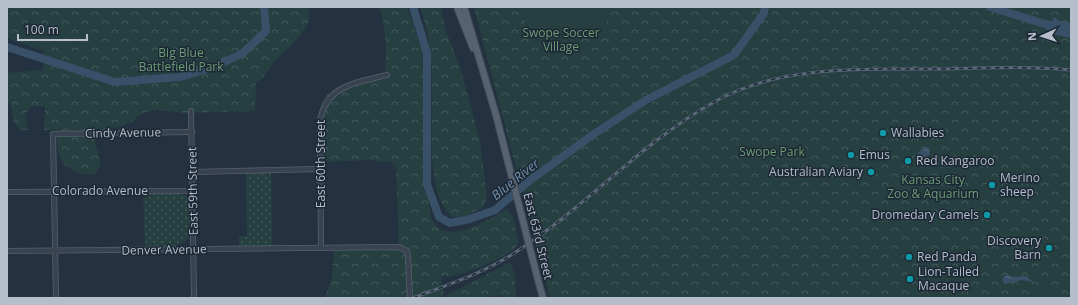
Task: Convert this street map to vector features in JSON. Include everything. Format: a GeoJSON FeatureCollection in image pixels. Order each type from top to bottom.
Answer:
{"type":"FeatureCollection","features":[{"type":"Feature","properties":{"kind":"main road","name":"East 63rd Street"},"geometry":{"type":"LineString","coordinates":[[457,7],[466,35],[481,63]]}},
{"type":"Feature","properties":{"kind":"main road","name":"East 63rd Street"},"geometry":{"type":"LineString","coordinates":[[464,7],[496,115],[543,298]]}},
{"type":"Feature","properties":{"kind":"main road"},"geometry":{"type":"LineString","coordinates":[[538,280],[540,298]]}},
{"type":"Feature","properties":{"kind":"street","name":"East 60th Street"},"geometry":{"type":"LineString","coordinates":[[321,248],[320,120],[322,110],[332,94],[344,86],[387,75]]}},
{"type":"Feature","properties":{"kind":"street","name":"East 59th Street"},"geometry":{"type":"LineString","coordinates":[[191,111],[194,298]]}},
{"type":"Feature","properties":{"kind":"street","name":"Cindy Avenue"},"geometry":{"type":"LineString","coordinates":[[54,192],[54,134],[192,132]]}},
{"type":"Feature","properties":{"kind":"street"},"geometry":{"type":"LineString","coordinates":[[193,172],[320,169]]}},
{"type":"Feature","properties":{"kind":"street","name":"Colorado Avenue"},"geometry":{"type":"LineString","coordinates":[[7,192],[193,191]]}},
{"type":"Feature","properties":{"kind":"street"},"geometry":{"type":"LineString","coordinates":[[54,192],[56,298]]}},
{"type":"Feature","properties":{"kind":"street","name":"Denver Avenue"},"geometry":{"type":"LineString","coordinates":[[7,251],[404,248],[408,256],[410,298]]}},
{"type":"Feature","properties":{"kind":"green space","name":"Big Blue Battlefield Park"},"geometry":{"type":"Polygon","coordinates":[[[7,7],[308,7],[309,17],[308,22],[301,34],[256,83],[255,111],[185,113],[157,110],[142,113],[132,122],[120,127],[102,130],[95,141],[101,164],[95,174],[81,174],[63,164],[58,151],[57,130],[44,130],[45,107],[31,106],[25,116],[28,130],[20,130],[14,122],[10,102],[7,107],[7,69],[11,73],[34,70],[43,71],[44,51],[7,38],[7,7]]]}},
{"type":"Feature","properties":{"kind":"green space"},"geometry":{"type":"Polygon","coordinates":[[[379,7],[407,7],[422,49],[429,203],[433,221],[439,228],[448,232],[458,231],[479,224],[507,209],[513,217],[519,242],[508,254],[478,268],[447,277],[441,276],[444,297],[510,262],[515,276],[516,298],[503,298],[501,295],[483,298],[324,298],[331,281],[334,250],[399,250],[396,167],[389,161],[378,162],[376,160],[317,162],[318,121],[320,108],[325,98],[333,90],[345,84],[385,72],[385,39],[379,7]]]}},
{"type":"Feature","properties":{"kind":"green space"},"geometry":{"type":"Polygon","coordinates":[[[420,7],[441,7],[445,28],[461,70],[480,141],[487,198],[483,207],[466,216],[452,217],[443,205],[437,189],[433,171],[431,58],[429,41],[420,7]]]}},
{"type":"Feature","properties":{"kind":"green space","name":"Swope Park"},"geometry":{"type":"Polygon","coordinates":[[[474,7],[1071,7],[1071,298],[550,298],[474,7]]]}},
{"type":"Feature","properties":{"kind":"green space","name":"Swope Soccer Village"},"geometry":{"type":"Polygon","coordinates":[[[536,7],[604,7],[611,19],[545,55],[522,15],[536,7]]]}},
{"type":"Feature","properties":{"kind":"green space"},"geometry":{"type":"Polygon","coordinates":[[[246,173],[271,173],[272,246],[239,246],[239,236],[247,236],[246,173]]]}},
{"type":"Feature","properties":{"kind":"green space"},"geometry":{"type":"Polygon","coordinates":[[[143,193],[174,193],[187,196],[189,202],[189,239],[175,246],[145,247],[143,193]]]}},
{"type":"Feature","properties":{"kind":"green space"},"geometry":{"type":"Polygon","coordinates":[[[1042,279],[1049,282],[1053,289],[1052,293],[1048,295],[1040,292],[1042,279]]]}},
{"type":"Feature","properties":{"kind":"water"},"geometry":{"type":"Polygon","coordinates":[[[1054,17],[1059,21],[1071,23],[1071,38],[1052,34],[1045,28],[1045,21],[1052,22],[1054,17]]]}},
{"type":"Feature","properties":{"kind":"water"},"geometry":{"type":"Polygon","coordinates":[[[924,147],[929,148],[930,154],[918,166],[918,153],[924,147]]]}},
{"type":"Feature","properties":{"kind":"water"},"geometry":{"type":"Polygon","coordinates":[[[1007,274],[1012,277],[1026,276],[1033,282],[1022,280],[1005,284],[1002,279],[1007,274]]]}},
{"type":"Feature","properties":{"kind":"waterway","name":"Blue River"},"geometry":{"type":"LineString","coordinates":[[7,47],[115,82],[180,77],[214,67],[243,53],[266,31],[264,7]]}},
{"type":"Feature","properties":{"kind":"waterway","name":"Blue River"},"geometry":{"type":"LineString","coordinates":[[413,7],[427,53],[427,184],[439,217],[450,223],[470,219],[495,210],[529,181],[591,136],[646,100],[734,55],[764,13],[765,7]]}},
{"type":"Feature","properties":{"kind":"waterway","name":"Blue River"},"geometry":{"type":"LineString","coordinates":[[990,7],[1045,24],[1071,30]]}},
{"type":"Feature","properties":{"kind":"railway"},"geometry":{"type":"LineString","coordinates":[[413,298],[468,277],[507,258],[569,213],[640,154],[689,117],[716,101],[742,89],[770,80],[798,74],[827,71],[1008,68],[1071,70]]}},
{"type":"Feature","properties":{"kind":"place","name":"Wallabies"},"geometry":{"type":"Point","coordinates":[883,133]}},
{"type":"Feature","properties":{"kind":"place","name":"Emus"},"geometry":{"type":"Point","coordinates":[851,155]}},
{"type":"Feature","properties":{"kind":"place","name":"Red Kangaroo"},"geometry":{"type":"Point","coordinates":[908,161]}},
{"type":"Feature","properties":{"kind":"place","name":"Australian Aviary"},"geometry":{"type":"Point","coordinates":[871,172]}},
{"type":"Feature","properties":{"kind":"place","name":"Merino sheep"},"geometry":{"type":"Point","coordinates":[992,185]}},
{"type":"Feature","properties":{"kind":"place","name":"Dromedary Camels"},"geometry":{"type":"Point","coordinates":[987,215]}},
{"type":"Feature","properties":{"kind":"place","name":"Discovery Barn"},"geometry":{"type":"Point","coordinates":[1049,248]}},
{"type":"Feature","properties":{"kind":"place","name":"Red Panda"},"geometry":{"type":"Point","coordinates":[909,257]}},
{"type":"Feature","properties":{"kind":"place","name":"Lion-Tailed Macaque"},"geometry":{"type":"Point","coordinates":[910,279]}},
{"type":"Feature","properties":{"kind":"park label","name":"Kansas City Zoo & Aquarium"},"geometry":{"type":"Point","coordinates":[933,187]}}]}
